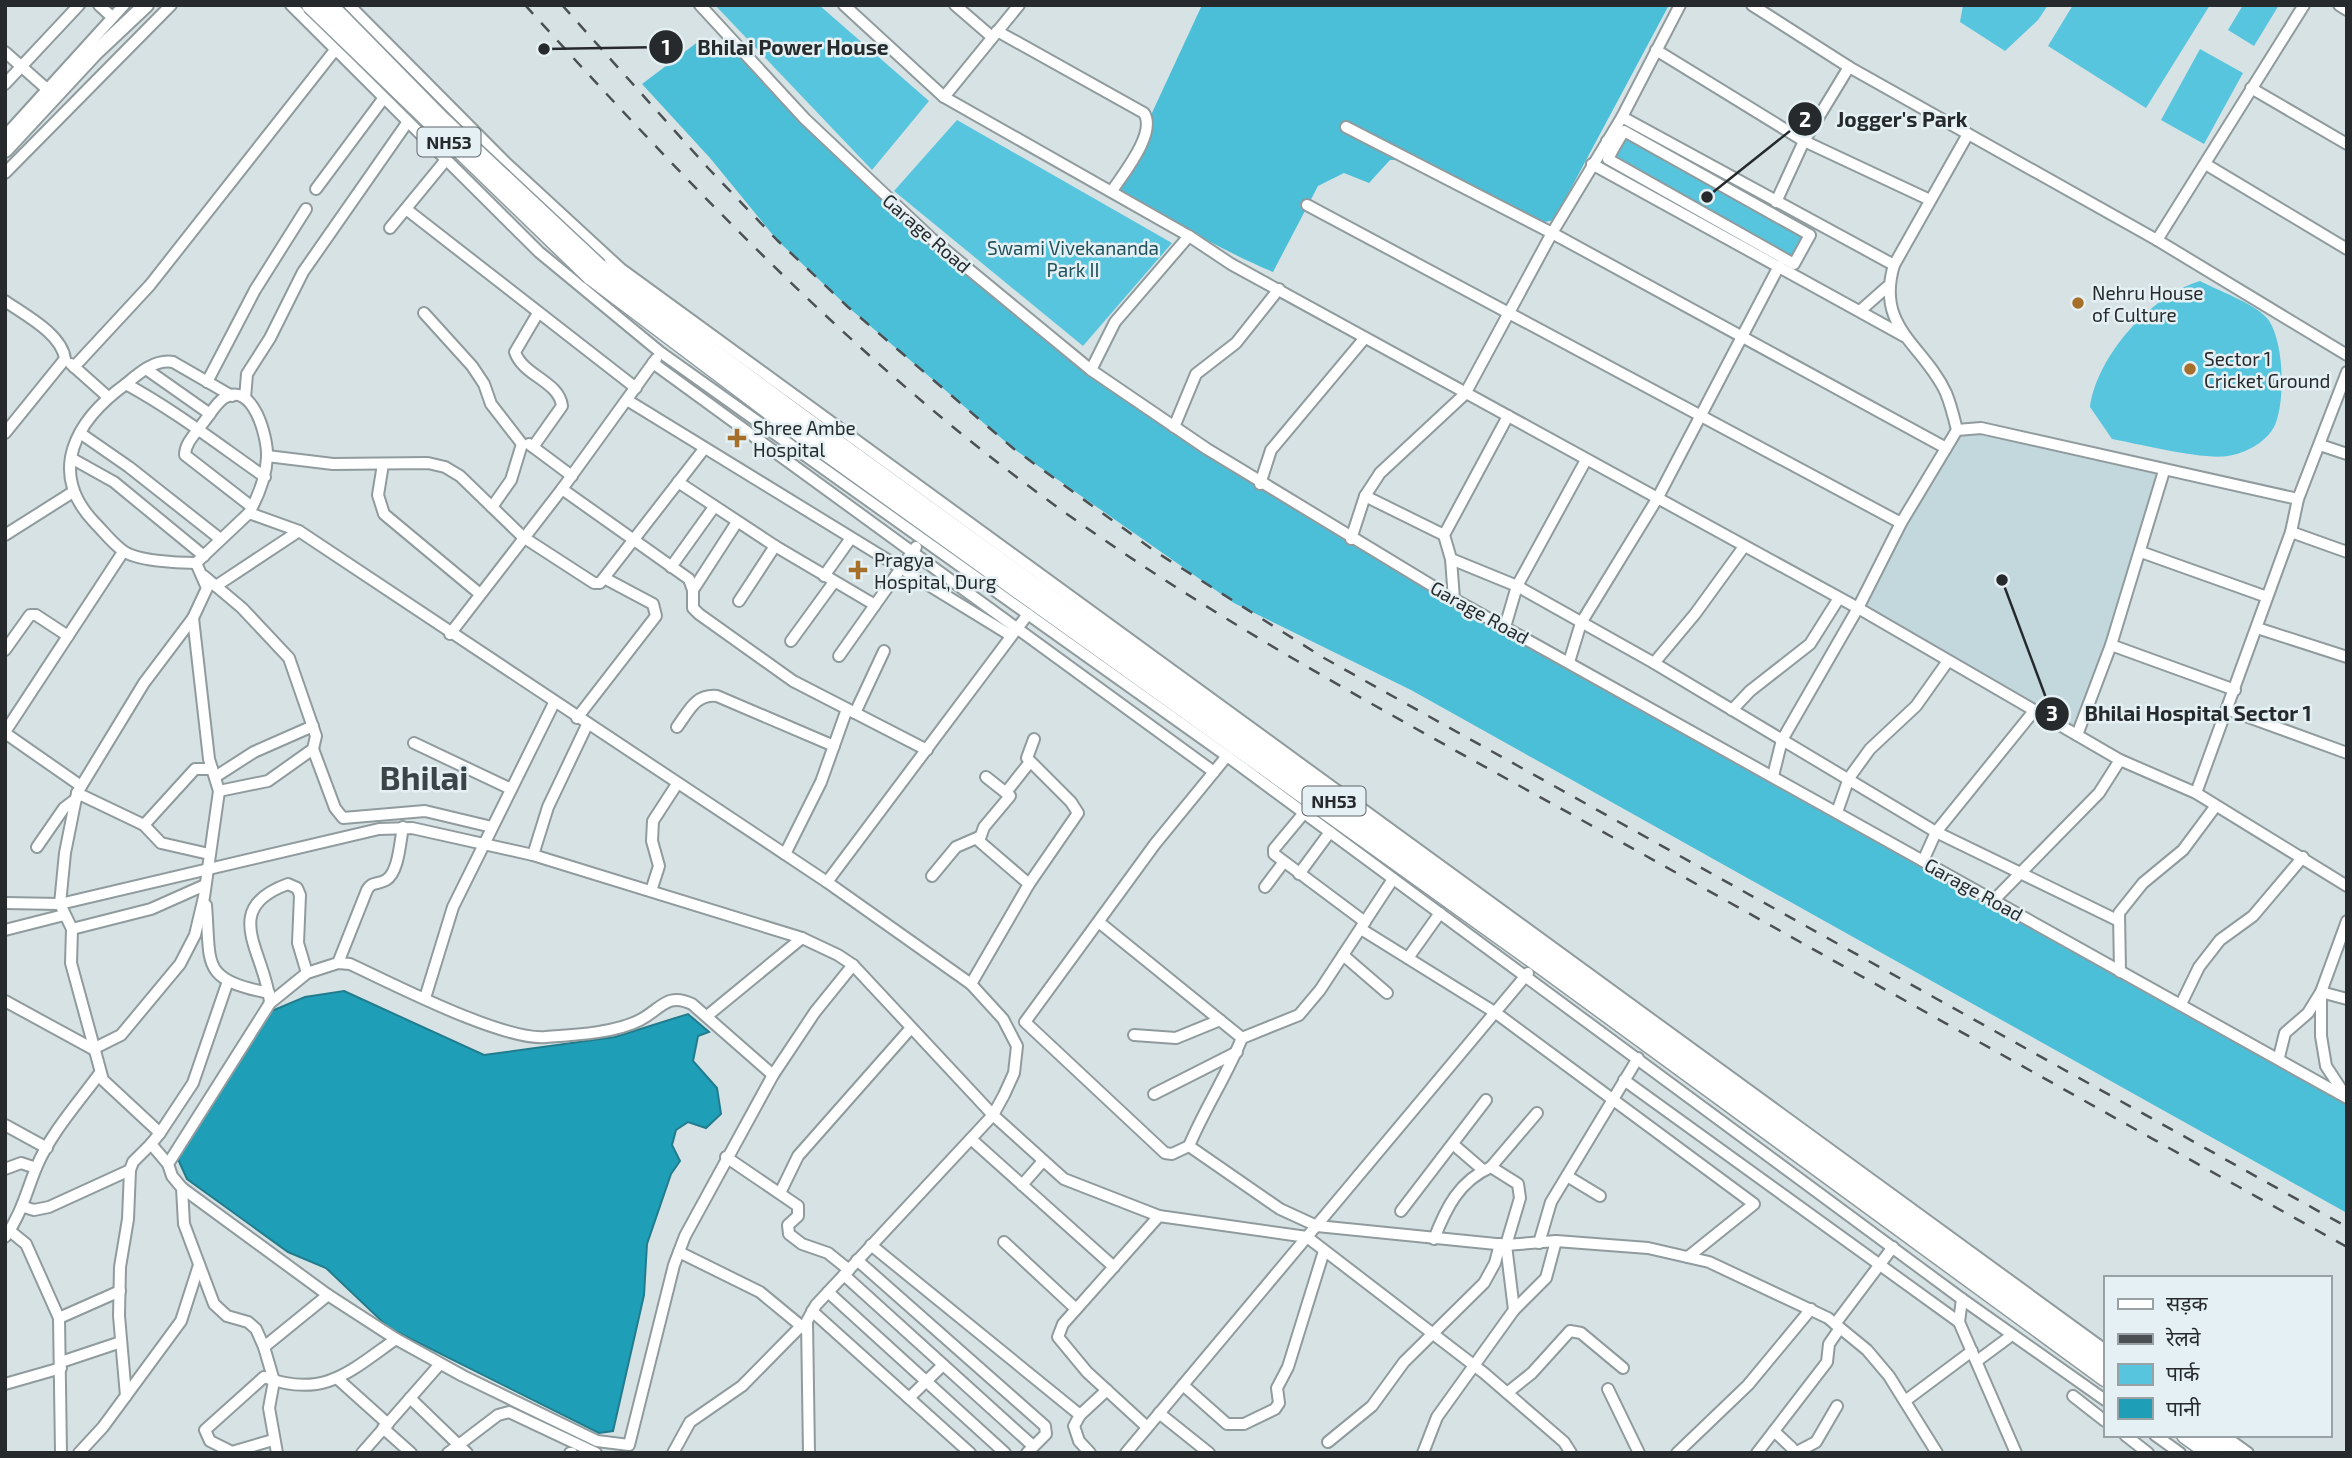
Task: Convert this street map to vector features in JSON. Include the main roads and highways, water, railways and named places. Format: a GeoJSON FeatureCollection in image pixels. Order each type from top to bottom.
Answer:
{"type":"FeatureCollection","features":[{"type":"Feature","properties":{"kind":"highway","name":"NH53"},"geometry":{"type":"LineString","coordinates":[[329,5],[595,272],[797,414],[2038,1306],[2104,1359]]}},
{"type":"Feature","properties":{"kind":"highway","name":"NH53"},"geometry":{"type":"LineString","coordinates":[[298,6],[595,272],[781,421],[1174,710],[1536,962],[2104,1377]]}},
{"type":"Feature","properties":{"kind":"highway"},"geometry":{"type":"LineString","coordinates":[[2213,1437],[2234,1453]]}},
{"type":"Feature","properties":{"kind":"highway"},"geometry":{"type":"LineString","coordinates":[[2190,1438],[2210,1453]]}},
{"type":"Feature","properties":{"kind":"main road"},"geometry":{"type":"LineString","coordinates":[[5,150],[95,53],[146,5]]}},
{"type":"Feature","properties":{"kind":"water"},"geometry":{"type":"Polygon","coordinates":[[[344,991],[484,1055],[615,1037],[688,1014],[709,1032],[698,1036],[693,1061],[717,1088],[721,1114],[706,1128],[688,1122],[676,1130],[672,1145],[680,1161],[671,1174],[647,1244],[644,1295],[613,1431],[599,1433],[389,1328],[326,1268],[288,1252],[187,1179],[177,1157],[269,1012],[305,997],[344,991]]]}},
{"type":"Feature","properties":{"kind":"railway"},"geometry":{"type":"LineString","coordinates":[[525,5],[751,244],[871,357],[997,462],[1137,562],[1210,609],[1360,697],[2347,1247]]}},
{"type":"Feature","properties":{"kind":"railway"},"geometry":{"type":"LineString","coordinates":[[562,5],[708,168],[777,240],[848,307],[1014,449],[1156,552],[1324,658],[2347,1227]]}},
{"type":"Feature","properties":{"kind":"place","name":"Bhilai Power House"},"geometry":{"type":"Point","coordinates":[544,49]}},
{"type":"Feature","properties":{"kind":"place","name":"Jogger's Park"},"geometry":{"type":"Point","coordinates":[1707,197]}},
{"type":"Feature","properties":{"kind":"place","name":"Nehru House of Culture"},"geometry":{"type":"Point","coordinates":[2078,303]}},
{"type":"Feature","properties":{"kind":"place","name":"Sector 1 Cricket Ground"},"geometry":{"type":"Point","coordinates":[2190,369]}},
{"type":"Feature","properties":{"kind":"place","name":"Shree Ambe Hospital"},"geometry":{"type":"Point","coordinates":[737,438]}},
{"type":"Feature","properties":{"kind":"place","name":"Pragya Hospital, Durg"},"geometry":{"type":"Point","coordinates":[858,570]}},
{"type":"Feature","properties":{"kind":"place","name":"Bhilai Hospital Sector 1"},"geometry":{"type":"Point","coordinates":[2002,580]}},
{"type":"Feature","properties":{"kind":"district","name":"Bhilai"},"geometry":{"type":"Point","coordinates":[424,777]}},
{"type":"Feature","properties":{"kind":"park label","name":"Swami Vivekananda Park II"},"geometry":{"type":"Point","coordinates":[1073,258]}}]}
